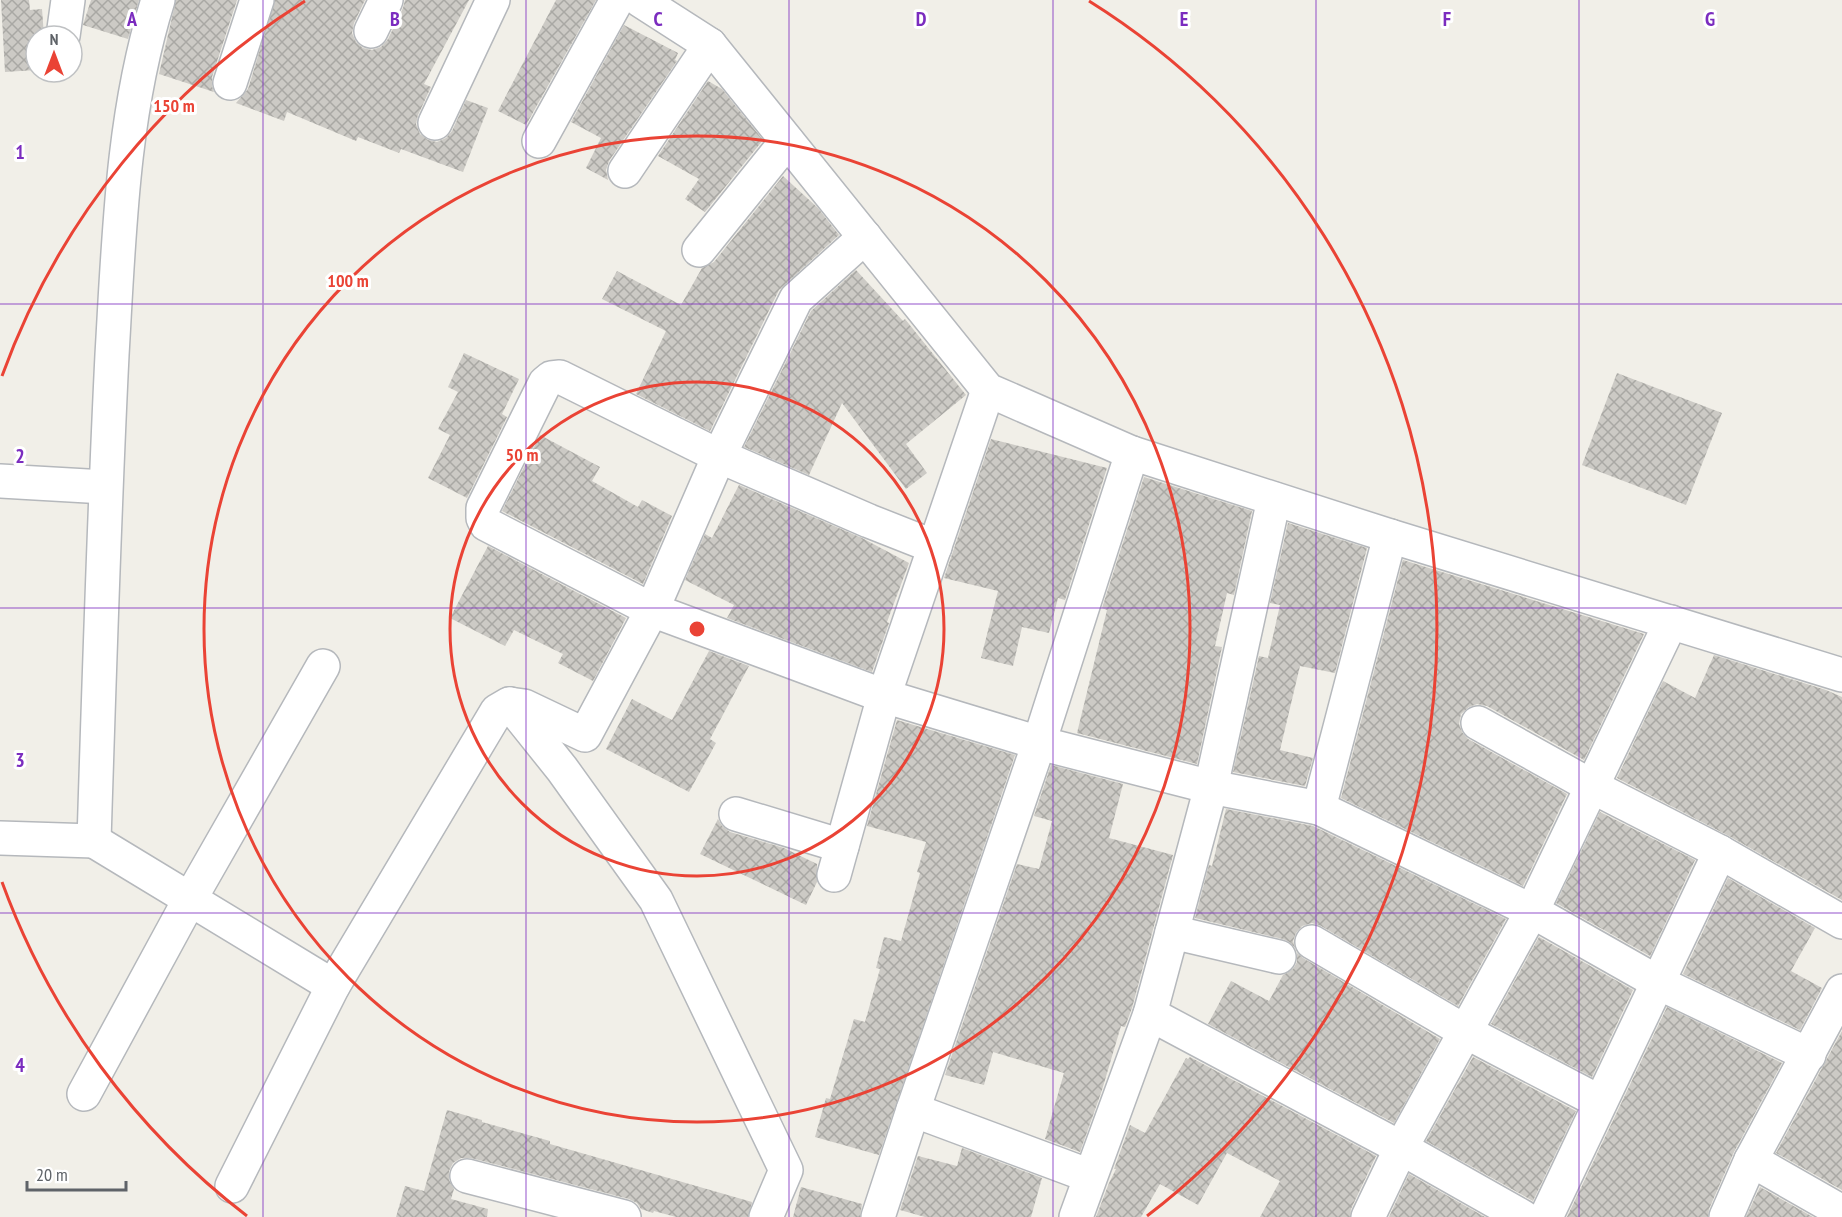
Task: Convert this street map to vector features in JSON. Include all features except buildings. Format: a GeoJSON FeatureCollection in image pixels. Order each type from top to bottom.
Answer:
{"type":"FeatureCollection","features":[{"type":"Feature","properties":{"kind":"street"},"geometry":{"type":"LineString","coordinates":[[65,24],[68,0]]}},
{"type":"Feature","properties":{"kind":"street"},"geometry":{"type":"LineString","coordinates":[[94,841],[105,487],[118,243],[129,126],[148,30],[158,0]]}},
{"type":"Feature","properties":{"kind":"street"},"geometry":{"type":"LineString","coordinates":[[230,83],[257,0]]}},
{"type":"Feature","properties":{"kind":"street"},"geometry":{"type":"LineString","coordinates":[[371,31],[386,0]]}},
{"type":"Feature","properties":{"kind":"street"},"geometry":{"type":"LineString","coordinates":[[435,123],[493,0]]}},
{"type":"Feature","properties":{"kind":"street"},"geometry":{"type":"LineString","coordinates":[[539,141],[617,0]]}},
{"type":"Feature","properties":{"kind":"street"},"geometry":{"type":"LineString","coordinates":[[640,0],[710,45],[988,390],[1132,453],[1390,536],[1842,675]]}},
{"type":"Feature","properties":{"kind":"street"},"geometry":{"type":"LineString","coordinates":[[625,171],[710,45]]}},
{"type":"Feature","properties":{"kind":"street"},"geometry":{"type":"LineString","coordinates":[[699,250],[787,141]]}},
{"type":"Feature","properties":{"kind":"street"},"geometry":{"type":"LineString","coordinates":[[232,1186],[333,986],[498,711],[509,704],[524,706],[585,735],[652,610],[719,456],[796,299],[864,237]]}},
{"type":"Feature","properties":{"kind":"street"},"geometry":{"type":"LineString","coordinates":[[935,546],[869,521],[719,456],[560,377],[551,378],[545,383],[483,508],[483,518],[486,524],[652,610],[884,696],[1039,743],[1210,787],[1318,808],[1532,911],[1659,983],[1809,1055]]}},
{"type":"Feature","properties":{"kind":"street"},"geometry":{"type":"LineString","coordinates":[[736,814],[838,860],[884,696],[988,390]]}},
{"type":"Feature","properties":{"kind":"street"},"geometry":{"type":"LineString","coordinates":[[878,1217],[1039,743],[1132,453]]}},
{"type":"Feature","properties":{"kind":"street"},"geometry":{"type":"LineString","coordinates":[[0,481],[105,487]]}},
{"type":"Feature","properties":{"kind":"street"},"geometry":{"type":"LineString","coordinates":[[1076,1217],[1150,1014],[1210,787],[1274,499]]}},
{"type":"Feature","properties":{"kind":"street"},"geometry":{"type":"LineString","coordinates":[[1318,808],[1390,536]]}},
{"type":"Feature","properties":{"kind":"street"},"geometry":{"type":"LineString","coordinates":[[1368,1217],[1401,1148],[1532,911],[1671,622]]}},
{"type":"Feature","properties":{"kind":"street"},"geometry":{"type":"LineString","coordinates":[[84,1094],[190,899],[323,666]]}},
{"type":"Feature","properties":{"kind":"street"},"geometry":{"type":"LineString","coordinates":[[509,704],[562,769],[656,900],[786,1170],[766,1217]]}},
{"type":"Feature","properties":{"kind":"street"},"geometry":{"type":"LineString","coordinates":[[1478,723],[1593,787],[1720,852],[1842,922]]}},
{"type":"Feature","properties":{"kind":"street"},"geometry":{"type":"LineString","coordinates":[[0,838],[94,841],[333,986]]}},
{"type":"Feature","properties":{"kind":"street"},"geometry":{"type":"LineString","coordinates":[[1546,1217],[1720,852]]}},
{"type":"Feature","properties":{"kind":"street"},"geometry":{"type":"LineString","coordinates":[[1172,932],[1279,957]]}},
{"type":"Feature","properties":{"kind":"street"},"geometry":{"type":"LineString","coordinates":[[1312,942],[1466,1032],[1600,1102]]}},
{"type":"Feature","properties":{"kind":"street"},"geometry":{"type":"LineString","coordinates":[[1726,1217],[1751,1160],[1842,991]]}},
{"type":"Feature","properties":{"kind":"street"},"geometry":{"type":"LineString","coordinates":[[1150,1014],[1401,1148],[1523,1217]]}},
{"type":"Feature","properties":{"kind":"street"},"geometry":{"type":"LineString","coordinates":[[913,1110],[1090,1176]]}},
{"type":"Feature","properties":{"kind":"street"},"geometry":{"type":"LineString","coordinates":[[1751,1160],[1842,1212]]}},
{"type":"Feature","properties":{"kind":"street"},"geometry":{"type":"LineString","coordinates":[[467,1176],[551,1208],[624,1217]]}}]}
